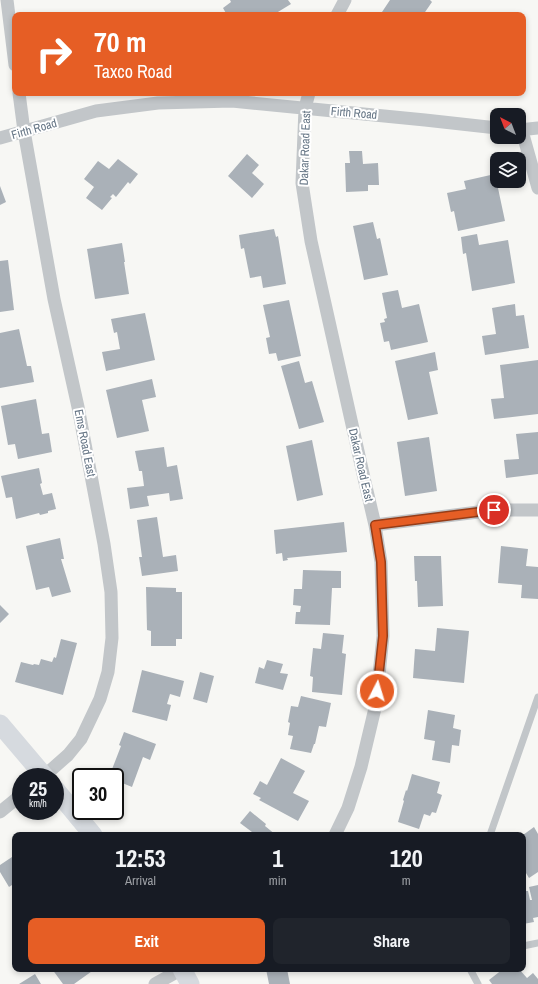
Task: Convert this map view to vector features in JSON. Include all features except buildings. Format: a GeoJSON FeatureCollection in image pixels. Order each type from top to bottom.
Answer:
{"type":"FeatureCollection","features":[{"type":"Feature","properties":{"kind":"street"},"geometry":{"type":"LineString","coordinates":[[6,0],[12,43]]}},
{"type":"Feature","properties":{"kind":"street"},"geometry":{"type":"LineString","coordinates":[[339,12],[345,0]]}},
{"type":"Feature","properties":{"kind":"street","name":"Ems Road East"},"geometry":{"type":"LineString","coordinates":[[19,96],[24,131],[54,299],[78,406],[111,592],[112,638],[108,672],[100,699],[81,739],[57,768]]}},
{"type":"Feature","properties":{"kind":"street","name":"Dakar Road East"},"geometry":{"type":"LineString","coordinates":[[308,96],[305,108],[303,190],[313,249],[375,525],[381,562],[383,636],[376,704],[361,767],[348,808],[336,832]]}},
{"type":"Feature","properties":{"kind":"street","name":"Firth Road"},"geometry":{"type":"LineString","coordinates":[[0,138],[96,111],[158,103],[232,101],[490,127]]}},
{"type":"Feature","properties":{"kind":"street"},"geometry":{"type":"LineString","coordinates":[[526,130],[538,128]]}},
{"type":"Feature","properties":{"kind":"street"},"geometry":{"type":"LineString","coordinates":[[525,144],[538,188]]}},
{"type":"Feature","properties":{"kind":"street"},"geometry":{"type":"LineString","coordinates":[[375,525],[494,510],[538,510]]}},
{"type":"Feature","properties":{"kind":"street"},"geometry":{"type":"LineString","coordinates":[[0,724],[37,768]]}},
{"type":"Feature","properties":{"kind":"street"},"geometry":{"type":"LineString","coordinates":[[64,800],[90,832]]}},
{"type":"Feature","properties":{"kind":"street"},"geometry":{"type":"LineString","coordinates":[[0,812],[12,802]]}},
{"type":"Feature","properties":{"kind":"street"},"geometry":{"type":"LineString","coordinates":[[155,984],[177,972]]}},
{"type":"Feature","properties":{"kind":"street"},"geometry":{"type":"LineString","coordinates":[[184,972],[190,984]]}},
{"type":"Feature","properties":{"kind":"lane"},"geometry":{"type":"LineString","coordinates":[[491,832],[538,697]]}},
{"type":"Feature","properties":{"kind":"lane"},"geometry":{"type":"LineString","coordinates":[[526,945],[538,943]]}},
{"type":"Feature","properties":{"kind":"lane"},"geometry":{"type":"LineString","coordinates":[[472,972],[478,984]]}},
{"type":"Feature","properties":{"kind":"route"},"geometry":{"type":"LineString","coordinates":[[377,691],[383,636],[381,562],[375,525],[494,510]]}}]}
